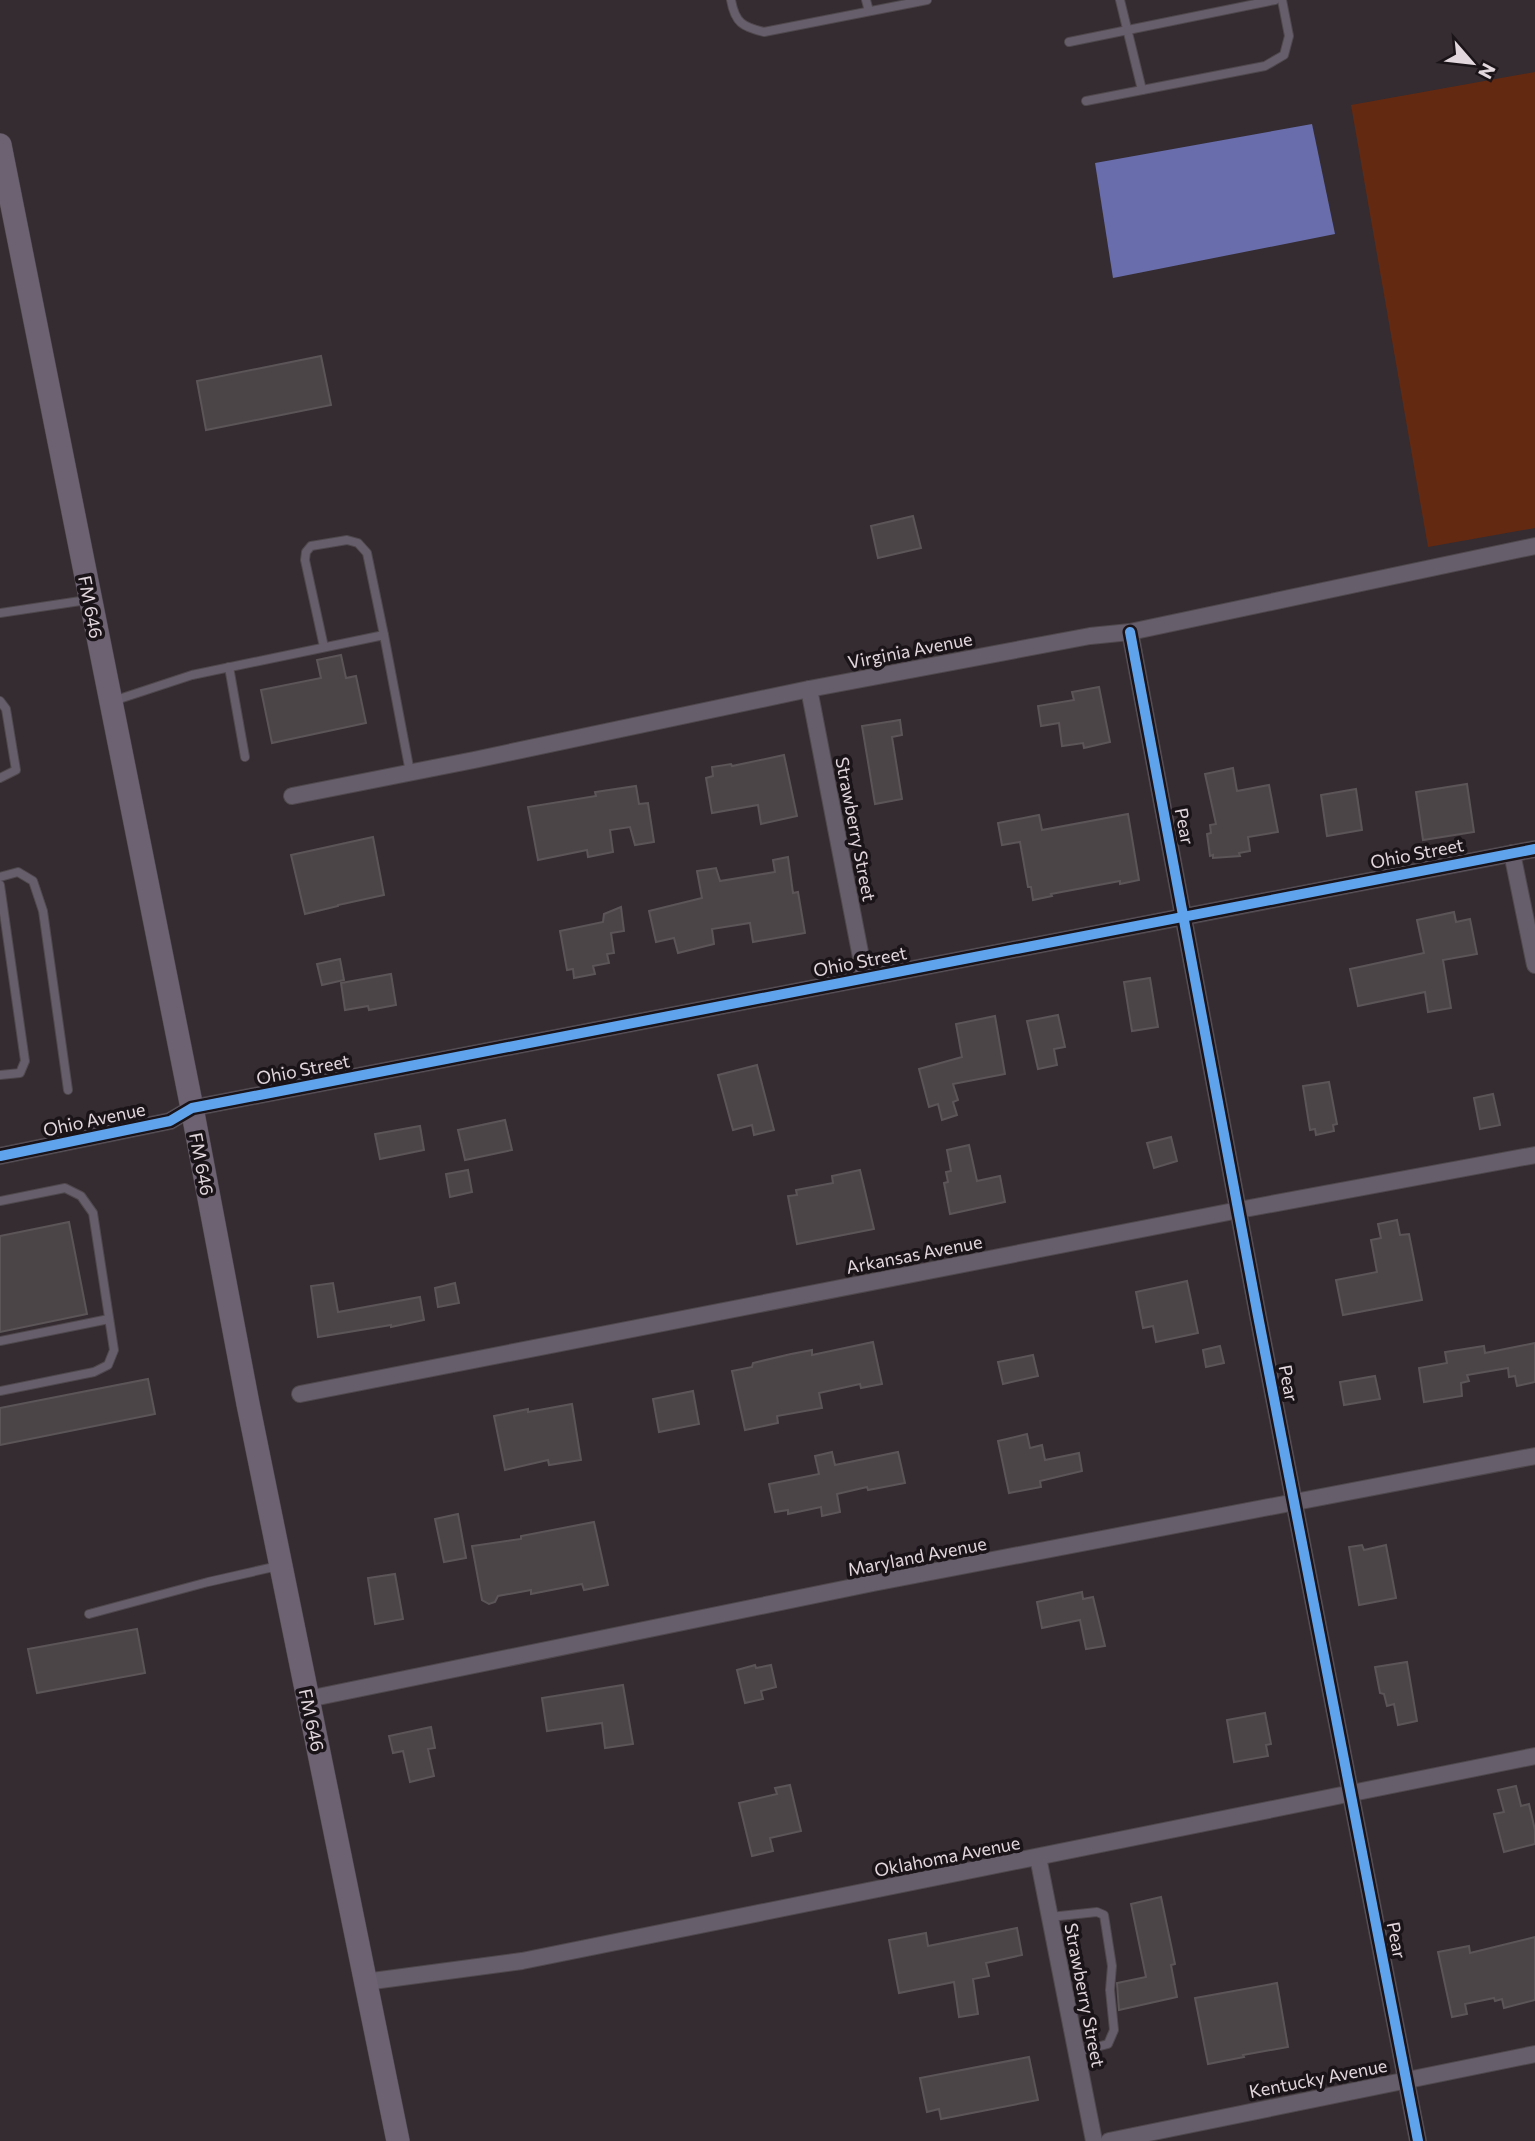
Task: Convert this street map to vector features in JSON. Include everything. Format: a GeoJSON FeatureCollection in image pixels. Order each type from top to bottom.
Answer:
{"type":"FeatureCollection","features":[{"type":"Feature","properties":{"kind":"main road","name":"FM 646"},"geometry":{"type":"LineString","coordinates":[[0,145],[281,1565],[398,2141]]}},
{"type":"Feature","properties":{"kind":"street","name":"Virginia Avenue"},"geometry":{"type":"LineString","coordinates":[[292,796],[809,689],[1090,636],[1130,632],[1535,546]]}},
{"type":"Feature","properties":{"kind":"street","name":"Pear"},"geometry":{"type":"LineString","coordinates":[[1130,632],[1418,2141]]}},
{"type":"Feature","properties":{"kind":"street","name":"Strawberry Street"},"geometry":{"type":"LineString","coordinates":[[809,689],[865,978]]}},
{"type":"Feature","properties":{"kind":"street","name":"Ohio Street"},"geometry":{"type":"LineString","coordinates":[[192,1108],[1535,849]]}},
{"type":"Feature","properties":{"kind":"street"},"geometry":{"type":"LineString","coordinates":[[1512,853],[1535,965]]}},
{"type":"Feature","properties":{"kind":"street","name":"Ohio Avenue"},"geometry":{"type":"LineString","coordinates":[[0,1156],[170,1121],[192,1108]]}},
{"type":"Feature","properties":{"kind":"street","name":"Arkansas Avenue"},"geometry":{"type":"LineString","coordinates":[[300,1394],[1239,1210],[1535,1155]]}},
{"type":"Feature","properties":{"kind":"street","name":"Maryland Avenue"},"geometry":{"type":"LineString","coordinates":[[308,1699],[873,1583],[1535,1456]]}},
{"type":"Feature","properties":{"kind":"street","name":"Oklahoma Avenue"},"geometry":{"type":"LineString","coordinates":[[365,1982],[522,1961],[1535,1756]]}},
{"type":"Feature","properties":{"kind":"street","name":"Strawberry Street"},"geometry":{"type":"LineString","coordinates":[[1038,1857],[1094,2141]]}},
{"type":"Feature","properties":{"kind":"street","name":"Kentucky Avenue"},"geometry":{"type":"LineString","coordinates":[[1109,2141],[1535,2053]]}},
{"type":"Feature","properties":{"kind":"lane"},"geometry":{"type":"LineString","coordinates":[[731,0],[734,15],[747,28],[764,32],[927,0]]}},
{"type":"Feature","properties":{"kind":"lane"},"geometry":{"type":"LineString","coordinates":[[866,0],[869,11]]}},
{"type":"Feature","properties":{"kind":"lane"},"geometry":{"type":"LineString","coordinates":[[1121,0],[1142,90]]}},
{"type":"Feature","properties":{"kind":"lane"},"geometry":{"type":"LineString","coordinates":[[1069,42],[1275,0]]}},
{"type":"Feature","properties":{"kind":"lane"},"geometry":{"type":"LineString","coordinates":[[1086,101],[1265,66],[1284,55],[1289,36],[1282,0]]}},
{"type":"Feature","properties":{"kind":"lane"},"geometry":{"type":"LineString","coordinates":[[324,647],[305,560],[306,552],[310,546],[347,540],[358,543],[367,553],[410,772]]}},
{"type":"Feature","properties":{"kind":"lane"},"geometry":{"type":"LineString","coordinates":[[0,613],[90,599]]}},
{"type":"Feature","properties":{"kind":"lane"},"geometry":{"type":"LineString","coordinates":[[110,702],[192,675],[384,635]]}},
{"type":"Feature","properties":{"kind":"lane"},"geometry":{"type":"LineString","coordinates":[[229,667],[245,757]]}},
{"type":"Feature","properties":{"kind":"lane"},"geometry":{"type":"LineString","coordinates":[[0,701],[6,709],[16,770],[0,778]]}},
{"type":"Feature","properties":{"kind":"lane"},"geometry":{"type":"LineString","coordinates":[[0,877],[18,872],[33,881],[44,911],[68,1090]]}},
{"type":"Feature","properties":{"kind":"lane"},"geometry":{"type":"LineString","coordinates":[[0,885],[25,1061],[19,1073],[0,1075]]}},
{"type":"Feature","properties":{"kind":"lane"},"geometry":{"type":"LineString","coordinates":[[0,1201],[65,1188],[81,1196],[93,1213],[114,1350],[108,1364],[94,1372],[0,1391]]}},
{"type":"Feature","properties":{"kind":"lane"},"geometry":{"type":"LineString","coordinates":[[0,1341],[109,1320]]}},
{"type":"Feature","properties":{"kind":"lane"},"geometry":{"type":"LineString","coordinates":[[89,1614],[208,1581],[281,1565]]}},
{"type":"Feature","properties":{"kind":"lane"},"geometry":{"type":"LineString","coordinates":[[1050,1917],[1097,1912],[1104,1915],[1112,1966],[1110,1990],[1114,2030],[1108,2044],[1077,2052]]}},
{"type":"Feature","properties":{"kind":"shaded area"},"geometry":{"type":"Polygon","coordinates":[[[1535,72],[1535,528],[1428,547],[1351,105],[1535,72]]]}},
{"type":"Feature","properties":{"kind":"water"},"geometry":{"type":"Polygon","coordinates":[[[1312,124],[1335,234],[1113,278],[1095,163],[1312,124]]]}},
{"type":"Feature","properties":{"kind":"building"},"geometry":{"type":"Polygon","coordinates":[[[321,356],[331,405],[206,430],[197,381],[321,356]]]}},
{"type":"Feature","properties":{"kind":"building"},"geometry":{"type":"Polygon","coordinates":[[[913,516],[921,548],[878,558],[871,526],[913,516]]]}},
{"type":"Feature","properties":{"kind":"building"},"geometry":{"type":"Polygon","coordinates":[[[341,655],[346,678],[356,676],[366,723],[272,743],[261,690],[321,678],[317,660],[341,655]]]}},
{"type":"Feature","properties":{"kind":"building"},"geometry":{"type":"Polygon","coordinates":[[[1099,687],[1110,742],[1084,748],[1083,743],[1062,746],[1059,723],[1041,726],[1038,706],[1074,700],[1072,692],[1099,687]]]}},
{"type":"Feature","properties":{"kind":"building"},"geometry":{"type":"Polygon","coordinates":[[[900,720],[902,735],[892,737],[902,799],[875,804],[862,726],[900,720]]]}},
{"type":"Feature","properties":{"kind":"building"},"geometry":{"type":"Polygon","coordinates":[[[784,755],[797,816],[761,824],[758,805],[712,813],[706,778],[713,776],[712,767],[732,766],[784,755]]]}},
{"type":"Feature","properties":{"kind":"building"},"geometry":{"type":"Polygon","coordinates":[[[1233,768],[1237,791],[1269,785],[1278,832],[1248,837],[1250,851],[1239,853],[1240,856],[1213,858],[1213,855],[1210,856],[1207,834],[1211,833],[1210,825],[1216,824],[1205,774],[1233,768]]]}},
{"type":"Feature","properties":{"kind":"building"},"geometry":{"type":"Polygon","coordinates":[[[1467,784],[1474,832],[1423,840],[1416,792],[1467,784]]]}},
{"type":"Feature","properties":{"kind":"building"},"geometry":{"type":"Polygon","coordinates":[[[636,786],[639,804],[648,803],[654,842],[635,845],[630,827],[610,830],[613,852],[588,857],[587,850],[538,860],[528,807],[596,796],[595,792],[636,786]]]}},
{"type":"Feature","properties":{"kind":"building"},"geometry":{"type":"Polygon","coordinates":[[[1356,789],[1362,830],[1327,836],[1321,795],[1356,789]]]}},
{"type":"Feature","properties":{"kind":"building"},"geometry":{"type":"Polygon","coordinates":[[[1128,814],[1139,880],[1051,894],[1052,896],[1033,900],[1020,842],[1002,845],[998,823],[1039,815],[1042,830],[1128,814]]]}},
{"type":"Feature","properties":{"kind":"building"},"geometry":{"type":"Polygon","coordinates":[[[373,837],[384,895],[305,914],[291,855],[373,837]]]}},
{"type":"Feature","properties":{"kind":"building"},"geometry":{"type":"Polygon","coordinates":[[[788,857],[793,893],[798,892],[805,933],[753,942],[750,923],[712,929],[714,944],[678,953],[674,938],[656,942],[649,911],[702,898],[697,871],[716,868],[720,881],[775,872],[773,860],[788,857]]]}},
{"type":"Feature","properties":{"kind":"building"},"geometry":{"type":"Polygon","coordinates":[[[621,907],[624,931],[611,933],[614,953],[607,954],[609,963],[593,966],[595,974],[574,978],[573,969],[567,970],[560,931],[603,922],[604,914],[621,907]]]}},
{"type":"Feature","properties":{"kind":"building"},"geometry":{"type":"Polygon","coordinates":[[[1454,912],[1456,922],[1470,919],[1477,954],[1443,960],[1451,1008],[1428,1012],[1425,992],[1358,1006],[1350,969],[1424,953],[1417,920],[1454,912]]]}},
{"type":"Feature","properties":{"kind":"building"},"geometry":{"type":"Polygon","coordinates":[[[340,959],[344,980],[322,985],[317,964],[340,959]]]}},
{"type":"Feature","properties":{"kind":"building"},"geometry":{"type":"Polygon","coordinates":[[[391,974],[396,1005],[369,1010],[368,1006],[345,1010],[341,983],[391,974]]]}},
{"type":"Feature","properties":{"kind":"building"},"geometry":{"type":"Polygon","coordinates":[[[1150,978],[1158,1027],[1132,1031],[1124,982],[1150,978]]]}},
{"type":"Feature","properties":{"kind":"building"},"geometry":{"type":"Polygon","coordinates":[[[1058,1015],[1065,1047],[1054,1049],[1057,1065],[1038,1069],[1027,1021],[1058,1015]]]}},
{"type":"Feature","properties":{"kind":"building"},"geometry":{"type":"Polygon","coordinates":[[[995,1016],[1005,1074],[953,1084],[958,1100],[953,1102],[957,1115],[942,1120],[938,1104],[929,1107],[919,1069],[962,1057],[956,1024],[995,1016]]]}},
{"type":"Feature","properties":{"kind":"building"},"geometry":{"type":"Polygon","coordinates":[[[757,1065],[774,1130],[754,1135],[752,1125],[733,1130],[718,1075],[757,1065]]]}},
{"type":"Feature","properties":{"kind":"building"},"geometry":{"type":"Polygon","coordinates":[[[1329,1082],[1337,1124],[1333,1125],[1334,1131],[1316,1135],[1315,1129],[1310,1130],[1303,1086],[1329,1082]]]}},
{"type":"Feature","properties":{"kind":"building"},"geometry":{"type":"Polygon","coordinates":[[[1493,1094],[1500,1125],[1480,1129],[1474,1098],[1493,1094]]]}},
{"type":"Feature","properties":{"kind":"building"},"geometry":{"type":"Polygon","coordinates":[[[505,1120],[512,1150],[465,1160],[458,1130],[505,1120]]]}},
{"type":"Feature","properties":{"kind":"building"},"geometry":{"type":"Polygon","coordinates":[[[420,1126],[424,1150],[380,1159],[375,1134],[420,1126]]]}},
{"type":"Feature","properties":{"kind":"building"},"geometry":{"type":"Polygon","coordinates":[[[1171,1137],[1177,1161],[1154,1168],[1147,1143],[1171,1137]]]}},
{"type":"Feature","properties":{"kind":"building"},"geometry":{"type":"Polygon","coordinates":[[[969,1145],[977,1181],[1000,1176],[1005,1202],[950,1214],[944,1183],[948,1182],[946,1172],[951,1171],[947,1150],[969,1145]]]}},
{"type":"Feature","properties":{"kind":"building"},"geometry":{"type":"Polygon","coordinates":[[[468,1170],[472,1192],[450,1197],[446,1174],[468,1170]]]}},
{"type":"Feature","properties":{"kind":"building"},"geometry":{"type":"Polygon","coordinates":[[[860,1170],[874,1229],[797,1244],[788,1196],[797,1195],[796,1190],[833,1183],[832,1176],[860,1170]]]}},
{"type":"Feature","properties":{"kind":"building"},"geometry":{"type":"Polygon","coordinates":[[[1397,1220],[1400,1235],[1409,1234],[1422,1300],[1343,1315],[1336,1280],[1377,1272],[1371,1240],[1381,1238],[1378,1224],[1397,1220]]]}},
{"type":"Feature","properties":{"kind":"building"},"geometry":{"type":"Polygon","coordinates":[[[69,1222],[87,1314],[0,1332],[0,1236],[69,1222]]]}},
{"type":"Feature","properties":{"kind":"building"},"geometry":{"type":"Polygon","coordinates":[[[1187,1281],[1198,1333],[1156,1342],[1153,1326],[1143,1328],[1136,1292],[1187,1281]]]}},
{"type":"Feature","properties":{"kind":"building"},"geometry":{"type":"Polygon","coordinates":[[[333,1283],[338,1312],[420,1297],[424,1320],[318,1337],[311,1286],[333,1283]]]}},
{"type":"Feature","properties":{"kind":"building"},"geometry":{"type":"Polygon","coordinates":[[[455,1283],[459,1303],[438,1307],[435,1288],[455,1283]]]}},
{"type":"Feature","properties":{"kind":"building"},"geometry":{"type":"Polygon","coordinates":[[[873,1342],[882,1384],[861,1388],[860,1384],[819,1393],[822,1408],[777,1416],[778,1423],[745,1430],[732,1371],[791,1354],[812,1350],[812,1355],[873,1342]]]}},
{"type":"Feature","properties":{"kind":"building"},"geometry":{"type":"Polygon","coordinates":[[[1535,1343],[1535,1382],[1517,1386],[1515,1376],[1509,1377],[1508,1368],[1467,1375],[1469,1381],[1461,1383],[1462,1396],[1424,1402],[1419,1368],[1447,1363],[1445,1352],[1484,1346],[1485,1353],[1535,1343]]]}},
{"type":"Feature","properties":{"kind":"building"},"geometry":{"type":"Polygon","coordinates":[[[1220,1346],[1224,1363],[1206,1367],[1203,1350],[1220,1346]]]}},
{"type":"Feature","properties":{"kind":"building"},"geometry":{"type":"Polygon","coordinates":[[[1033,1355],[1038,1376],[1003,1384],[998,1362],[1033,1355]]]}},
{"type":"Feature","properties":{"kind":"building"},"geometry":{"type":"Polygon","coordinates":[[[1375,1376],[1380,1399],[1344,1405],[1340,1382],[1375,1376]]]}},
{"type":"Feature","properties":{"kind":"building"},"geometry":{"type":"Polygon","coordinates":[[[148,1379],[155,1414],[0,1445],[0,1408],[148,1379]]]}},
{"type":"Feature","properties":{"kind":"building"},"geometry":{"type":"Polygon","coordinates":[[[693,1391],[699,1424],[659,1432],[653,1399],[693,1391]]]}},
{"type":"Feature","properties":{"kind":"building"},"geometry":{"type":"Polygon","coordinates":[[[572,1404],[581,1460],[549,1465],[548,1460],[505,1470],[494,1416],[572,1404]]]}},
{"type":"Feature","properties":{"kind":"building"},"geometry":{"type":"Polygon","coordinates":[[[1027,1434],[1030,1448],[1042,1445],[1045,1460],[1079,1453],[1082,1471],[1040,1481],[1041,1487],[1009,1493],[998,1441],[1027,1434]]]}},
{"type":"Feature","properties":{"kind":"building"},"geometry":{"type":"Polygon","coordinates":[[[832,1452],[835,1465],[898,1452],[905,1483],[868,1490],[867,1487],[837,1494],[840,1512],[822,1516],[821,1507],[788,1514],[788,1510],[775,1512],[769,1484],[819,1474],[815,1456],[832,1452]]]}},
{"type":"Feature","properties":{"kind":"building"},"geometry":{"type":"Polygon","coordinates":[[[458,1514],[466,1558],[444,1562],[435,1519],[458,1514]]]}},
{"type":"Feature","properties":{"kind":"building"},"geometry":{"type":"Polygon","coordinates":[[[594,1522],[608,1585],[584,1590],[582,1584],[531,1594],[531,1590],[498,1596],[495,1602],[489,1604],[482,1600],[472,1546],[521,1539],[521,1536],[594,1522]]]}},
{"type":"Feature","properties":{"kind":"building"},"geometry":{"type":"Polygon","coordinates":[[[1362,1545],[1364,1550],[1386,1545],[1396,1598],[1359,1605],[1349,1547],[1362,1545]]]}},
{"type":"Feature","properties":{"kind":"building"},"geometry":{"type":"Polygon","coordinates":[[[395,1574],[403,1619],[375,1624],[368,1578],[395,1574]]]}},
{"type":"Feature","properties":{"kind":"building"},"geometry":{"type":"Polygon","coordinates":[[[1082,1592],[1083,1599],[1093,1597],[1105,1646],[1086,1649],[1080,1620],[1042,1628],[1037,1602],[1082,1592]]]}},
{"type":"Feature","properties":{"kind":"building"},"geometry":{"type":"Polygon","coordinates":[[[137,1629],[145,1673],[37,1693],[28,1649],[137,1629]]]}},
{"type":"Feature","properties":{"kind":"building"},"geometry":{"type":"Polygon","coordinates":[[[1407,1662],[1417,1721],[1398,1725],[1394,1704],[1387,1706],[1384,1694],[1380,1693],[1375,1667],[1407,1662]]]}},
{"type":"Feature","properties":{"kind":"building"},"geometry":{"type":"Polygon","coordinates":[[[755,1665],[756,1668],[771,1665],[776,1687],[761,1691],[763,1699],[745,1703],[737,1670],[755,1665]]]}},
{"type":"Feature","properties":{"kind":"building"},"geometry":{"type":"Polygon","coordinates":[[[623,1685],[633,1744],[605,1748],[602,1723],[547,1731],[542,1698],[623,1685]]]}},
{"type":"Feature","properties":{"kind":"building"},"geometry":{"type":"Polygon","coordinates":[[[1265,1713],[1271,1744],[1266,1745],[1268,1756],[1234,1762],[1227,1720],[1265,1713]]]}},
{"type":"Feature","properties":{"kind":"building"},"geometry":{"type":"Polygon","coordinates":[[[431,1727],[435,1748],[428,1749],[434,1776],[410,1782],[403,1751],[393,1753],[389,1736],[431,1727]]]}},
{"type":"Feature","properties":{"kind":"building"},"geometry":{"type":"Polygon","coordinates":[[[790,1785],[801,1831],[770,1838],[773,1851],[752,1856],[739,1803],[777,1794],[775,1788],[790,1785]]]}},
{"type":"Feature","properties":{"kind":"building"},"geometry":{"type":"Polygon","coordinates":[[[1516,1786],[1521,1806],[1529,1804],[1535,1844],[1504,1852],[1494,1814],[1504,1812],[1498,1790],[1516,1786]]]}},
{"type":"Feature","properties":{"kind":"building"},"geometry":{"type":"Polygon","coordinates":[[[1161,1897],[1175,1964],[1171,1965],[1177,1997],[1119,2010],[1117,1983],[1146,1977],[1131,1904],[1161,1897]]]}},
{"type":"Feature","properties":{"kind":"building"},"geometry":{"type":"Polygon","coordinates":[[[1017,1928],[1022,1955],[986,1963],[989,1976],[973,1979],[978,2014],[959,2017],[954,1982],[899,1993],[889,1940],[926,1933],[928,1946],[1017,1928]]]}},
{"type":"Feature","properties":{"kind":"building"},"geometry":{"type":"Polygon","coordinates":[[[1535,1937],[1535,2000],[1504,2008],[1502,1999],[1495,2001],[1494,1998],[1465,2004],[1467,2014],[1452,2017],[1438,1952],[1469,1946],[1470,1953],[1535,1937]]]}},
{"type":"Feature","properties":{"kind":"building"},"geometry":{"type":"Polygon","coordinates":[[[1277,1983],[1288,2047],[1208,2064],[1195,1998],[1277,1983]]]}},
{"type":"Feature","properties":{"kind":"building"},"geometry":{"type":"Polygon","coordinates":[[[1029,2057],[1038,2100],[941,2119],[939,2109],[927,2112],[920,2078],[1029,2057]]]}},
{"type":"Feature","properties":{"kind":"cycle path"},"geometry":{"type":"LineString","coordinates":[[1130,632],[1258,1316],[1418,2141]]}},
{"type":"Feature","properties":{"kind":"cycle path"},"geometry":{"type":"LineString","coordinates":[[0,1156],[170,1121],[192,1108],[1535,849]]}}]}
